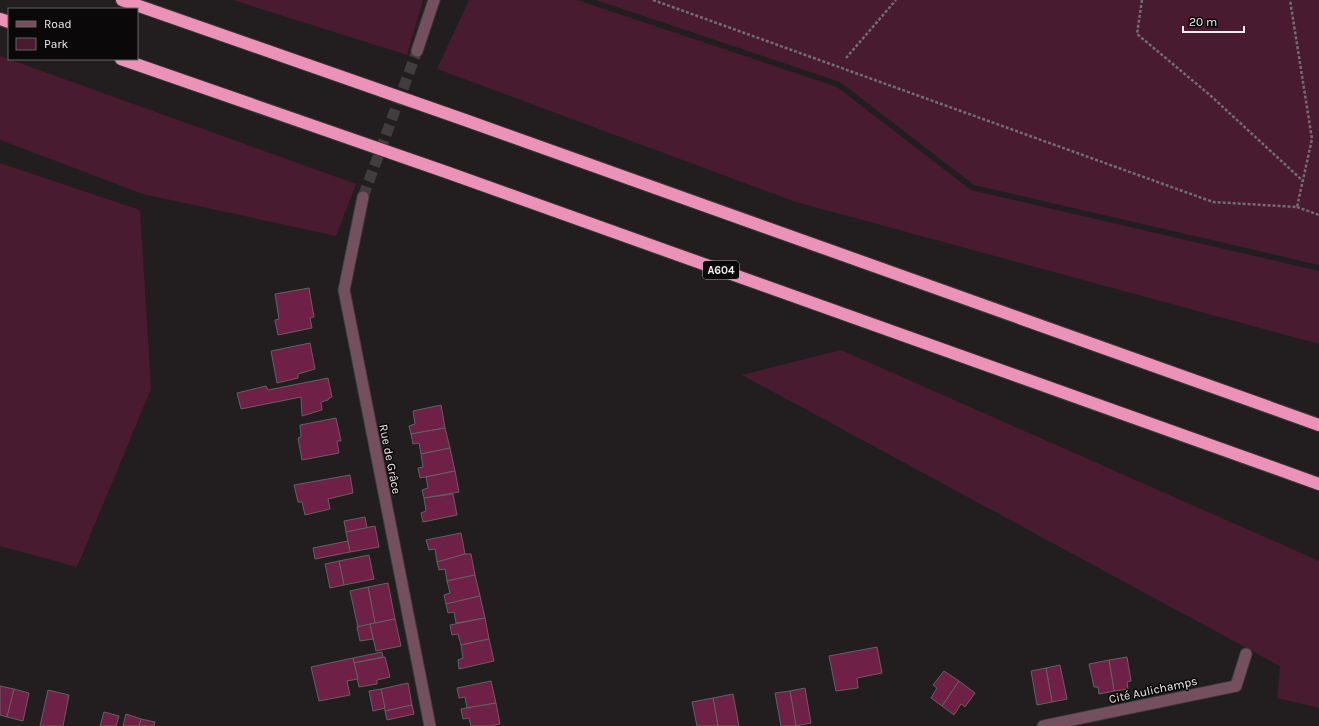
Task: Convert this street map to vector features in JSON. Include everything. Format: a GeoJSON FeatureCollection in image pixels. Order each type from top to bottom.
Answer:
{"type":"FeatureCollection","features":[{"type":"Feature","properties":{"kind":"highway"},"geometry":{"type":"LineString","coordinates":[[122,0],[465,120],[1319,426]]}},
{"type":"Feature","properties":{"kind":"highway","name":"A604"},"geometry":{"type":"LineString","coordinates":[[124,60],[446,172],[1319,484]]}},
{"type":"Feature","properties":{"kind":"street"},"geometry":{"type":"LineString","coordinates":[[417,51],[434,0]]}},
{"type":"Feature","properties":{"kind":"street","name":"Rue de Grâce"},"geometry":{"type":"LineString","coordinates":[[363,198],[344,290],[430,726]]}},
{"type":"Feature","properties":{"kind":"street","name":"Cité Aulichamps"},"geometry":{"type":"LineString","coordinates":[[1043,726],[1236,686],[1246,654]]}},
{"type":"Feature","properties":{"kind":"path"},"geometry":{"type":"LineString","coordinates":[[653,0],[1212,202],[1297,207],[1319,215]]}},
{"type":"Feature","properties":{"kind":"path"},"geometry":{"type":"LineString","coordinates":[[846,58],[896,0]]}},
{"type":"Feature","properties":{"kind":"path"},"geometry":{"type":"LineString","coordinates":[[1142,0],[1137,34],[1211,96],[1303,181]]}},
{"type":"Feature","properties":{"kind":"path"},"geometry":{"type":"LineString","coordinates":[[1290,0],[1312,139],[1297,207]]}},
{"type":"Feature","properties":{"kind":"green space"},"geometry":{"type":"Polygon","coordinates":[[[233,0],[423,0],[407,55],[233,0]]]}},
{"type":"Feature","properties":{"kind":"green space"},"geometry":{"type":"Polygon","coordinates":[[[469,0],[577,0],[837,87],[971,190],[1319,271],[1319,344],[796,202],[437,69],[469,0]]]}},
{"type":"Feature","properties":{"kind":"green space"},"geometry":{"type":"Polygon","coordinates":[[[596,0],[1319,0],[1319,265],[974,185],[840,82],[596,0]]]}},
{"type":"Feature","properties":{"kind":"green space"},"geometry":{"type":"Polygon","coordinates":[[[0,56],[356,184],[336,236],[143,194],[0,140],[0,56]]]}},
{"type":"Feature","properties":{"kind":"green space"},"geometry":{"type":"Polygon","coordinates":[[[0,163],[140,210],[151,389],[77,567],[0,546],[0,163]]]}},
{"type":"Feature","properties":{"kind":"green space"},"geometry":{"type":"Polygon","coordinates":[[[841,350],[1319,561],[1319,708],[1277,698],[1280,666],[742,375],[841,350]]]}},
{"type":"Feature","properties":{"kind":"building"},"geometry":{"type":"Polygon","coordinates":[[[309,288],[314,317],[310,318],[312,328],[278,335],[275,320],[279,319],[275,294],[309,288]]]}},
{"type":"Feature","properties":{"kind":"building"},"geometry":{"type":"Polygon","coordinates":[[[310,343],[315,369],[298,374],[298,378],[277,383],[271,351],[310,343]]]}},
{"type":"Feature","properties":{"kind":"building"},"geometry":{"type":"Polygon","coordinates":[[[328,378],[332,397],[321,402],[322,410],[302,416],[301,397],[241,409],[237,393],[266,386],[268,390],[328,378]]]}},
{"type":"Feature","properties":{"kind":"building"},"geometry":{"type":"Polygon","coordinates":[[[441,405],[445,428],[411,434],[409,426],[415,424],[413,411],[441,405]]]}},
{"type":"Feature","properties":{"kind":"building"},"geometry":{"type":"Polygon","coordinates":[[[336,418],[341,441],[337,441],[339,453],[302,460],[298,438],[301,437],[300,425],[336,418]]]}},
{"type":"Feature","properties":{"kind":"building"},"geometry":{"type":"Polygon","coordinates":[[[445,428],[450,448],[421,454],[419,443],[413,444],[411,434],[445,428]]]}},
{"type":"Feature","properties":{"kind":"building"},"geometry":{"type":"Polygon","coordinates":[[[450,448],[455,471],[420,478],[418,468],[423,467],[421,454],[450,448]]]}},
{"type":"Feature","properties":{"kind":"building"},"geometry":{"type":"Polygon","coordinates":[[[455,471],[459,492],[424,498],[422,490],[428,488],[426,477],[455,471]]]}},
{"type":"Feature","properties":{"kind":"building"},"geometry":{"type":"Polygon","coordinates":[[[350,475],[353,493],[328,499],[330,509],[305,515],[302,502],[298,502],[294,485],[350,475]]]}},
{"type":"Feature","properties":{"kind":"building"},"geometry":{"type":"Polygon","coordinates":[[[453,494],[457,515],[423,522],[421,513],[426,511],[424,498],[453,494]]]}},
{"type":"Feature","properties":{"kind":"building"},"geometry":{"type":"Polygon","coordinates":[[[365,517],[367,528],[346,532],[344,521],[365,517]]]}},
{"type":"Feature","properties":{"kind":"building"},"geometry":{"type":"Polygon","coordinates":[[[375,526],[379,547],[350,552],[346,532],[375,526]]]}},
{"type":"Feature","properties":{"kind":"building"},"geometry":{"type":"Polygon","coordinates":[[[461,533],[465,554],[437,562],[435,549],[429,550],[426,540],[461,533]]]}},
{"type":"Feature","properties":{"kind":"building"},"geometry":{"type":"Polygon","coordinates":[[[348,541],[350,552],[315,559],[313,548],[348,541]]]}},
{"type":"Feature","properties":{"kind":"building"},"geometry":{"type":"Polygon","coordinates":[[[465,554],[471,554],[475,575],[447,581],[445,569],[439,570],[437,562],[465,554]]]}},
{"type":"Feature","properties":{"kind":"building"},"geometry":{"type":"Polygon","coordinates":[[[369,555],[374,579],[344,585],[339,561],[369,555]]]}},
{"type":"Feature","properties":{"kind":"building"},"geometry":{"type":"Polygon","coordinates":[[[339,561],[344,585],[330,588],[325,564],[339,561]]]}},
{"type":"Feature","properties":{"kind":"building"},"geometry":{"type":"Polygon","coordinates":[[[475,575],[480,596],[446,604],[444,595],[450,593],[447,581],[475,575]]]}},
{"type":"Feature","properties":{"kind":"building"},"geometry":{"type":"Polygon","coordinates":[[[388,583],[395,619],[375,623],[368,587],[388,583]]]}},
{"type":"Feature","properties":{"kind":"building"},"geometry":{"type":"Polygon","coordinates":[[[368,587],[375,623],[358,627],[350,591],[368,587]]]}},
{"type":"Feature","properties":{"kind":"building"},"geometry":{"type":"Polygon","coordinates":[[[480,596],[485,618],[456,623],[454,612],[448,613],[446,604],[480,596]]]}},
{"type":"Feature","properties":{"kind":"building"},"geometry":{"type":"Polygon","coordinates":[[[485,618],[489,639],[461,645],[458,634],[452,635],[450,625],[485,618]]]}},
{"type":"Feature","properties":{"kind":"building"},"geometry":{"type":"Polygon","coordinates":[[[395,619],[401,646],[376,651],[370,624],[395,619]]]}},
{"type":"Feature","properties":{"kind":"building"},"geometry":{"type":"Polygon","coordinates":[[[370,624],[373,639],[360,641],[357,627],[370,624]]]}},
{"type":"Feature","properties":{"kind":"building"},"geometry":{"type":"Polygon","coordinates":[[[489,639],[494,661],[459,669],[458,660],[463,658],[461,645],[489,639]]]}},
{"type":"Feature","properties":{"kind":"building"},"geometry":{"type":"Polygon","coordinates":[[[877,647],[882,673],[857,678],[858,688],[836,691],[829,656],[877,647]]]}},
{"type":"Feature","properties":{"kind":"building"},"geometry":{"type":"Polygon","coordinates":[[[382,652],[383,657],[354,663],[353,658],[382,652]]]}},
{"type":"Feature","properties":{"kind":"building"},"geometry":{"type":"Polygon","coordinates":[[[385,657],[390,677],[377,680],[377,684],[359,687],[354,663],[385,657]]]}},
{"type":"Feature","properties":{"kind":"building"},"geometry":{"type":"Polygon","coordinates":[[[1127,657],[1131,681],[1127,682],[1128,689],[1114,691],[1109,660],[1127,657]]]}},
{"type":"Feature","properties":{"kind":"building"},"geometry":{"type":"Polygon","coordinates":[[[353,658],[358,679],[347,681],[350,695],[319,701],[311,667],[353,658]]]}},
{"type":"Feature","properties":{"kind":"building"},"geometry":{"type":"Polygon","coordinates":[[[1109,660],[1114,691],[1099,694],[1098,687],[1094,687],[1089,664],[1109,660]]]}},
{"type":"Feature","properties":{"kind":"building"},"geometry":{"type":"Polygon","coordinates":[[[1060,665],[1067,699],[1052,702],[1046,668],[1060,665]]]}},
{"type":"Feature","properties":{"kind":"building"},"geometry":{"type":"Polygon","coordinates":[[[1046,668],[1052,702],[1037,705],[1031,671],[1046,668]]]}},
{"type":"Feature","properties":{"kind":"building"},"geometry":{"type":"Polygon","coordinates":[[[944,671],[959,681],[942,706],[931,698],[937,688],[933,685],[944,671]]]}},
{"type":"Feature","properties":{"kind":"building"},"geometry":{"type":"Polygon","coordinates":[[[491,681],[496,703],[467,708],[465,697],[459,698],[457,688],[491,681]]]}},
{"type":"Feature","properties":{"kind":"building"},"geometry":{"type":"Polygon","coordinates":[[[959,681],[975,693],[965,707],[961,704],[954,715],[942,706],[959,681]]]}},
{"type":"Feature","properties":{"kind":"building"},"geometry":{"type":"Polygon","coordinates":[[[408,683],[412,705],[385,711],[381,689],[408,683]]]}},
{"type":"Feature","properties":{"kind":"building"},"geometry":{"type":"Polygon","coordinates":[[[0,686],[14,689],[7,717],[0,715],[0,686]]]}},
{"type":"Feature","properties":{"kind":"building"},"geometry":{"type":"Polygon","coordinates":[[[805,688],[811,723],[796,726],[790,691],[805,688]]]}},
{"type":"Feature","properties":{"kind":"building"},"geometry":{"type":"Polygon","coordinates":[[[14,689],[29,693],[23,721],[7,717],[14,689]]]}},
{"type":"Feature","properties":{"kind":"building"},"geometry":{"type":"Polygon","coordinates":[[[381,689],[385,708],[373,711],[369,691],[381,689]]]}},
{"type":"Feature","properties":{"kind":"building"},"geometry":{"type":"Polygon","coordinates":[[[48,690],[69,695],[63,726],[40,726],[48,690]]]}},
{"type":"Feature","properties":{"kind":"building"},"geometry":{"type":"Polygon","coordinates":[[[790,691],[796,726],[781,726],[775,693],[790,691]]]}},
{"type":"Feature","properties":{"kind":"building"},"geometry":{"type":"Polygon","coordinates":[[[733,694],[739,726],[718,726],[713,698],[733,694]]]}},
{"type":"Feature","properties":{"kind":"building"},"geometry":{"type":"Polygon","coordinates":[[[713,698],[718,726],[697,726],[692,702],[713,698]]]}},
{"type":"Feature","properties":{"kind":"building"},"geometry":{"type":"Polygon","coordinates":[[[496,703],[500,724],[489,726],[471,726],[469,718],[463,719],[461,709],[496,703]]]}},
{"type":"Feature","properties":{"kind":"building"},"geometry":{"type":"Polygon","coordinates":[[[412,705],[414,714],[387,720],[385,711],[412,705]]]}},
{"type":"Feature","properties":{"kind":"building"},"geometry":{"type":"Polygon","coordinates":[[[104,712],[119,716],[116,726],[100,726],[104,712]]]}},
{"type":"Feature","properties":{"kind":"building"},"geometry":{"type":"Polygon","coordinates":[[[126,714],[141,719],[139,726],[123,726],[126,714]]]}},
{"type":"Feature","properties":{"kind":"building"},"geometry":{"type":"Polygon","coordinates":[[[141,719],[155,722],[154,726],[139,726],[141,719]]]}},
{"type":"Feature","properties":{"kind":"tunnel"},"geometry":{"type":"LineString","coordinates":[[363,197],[417,51]]}}]}
